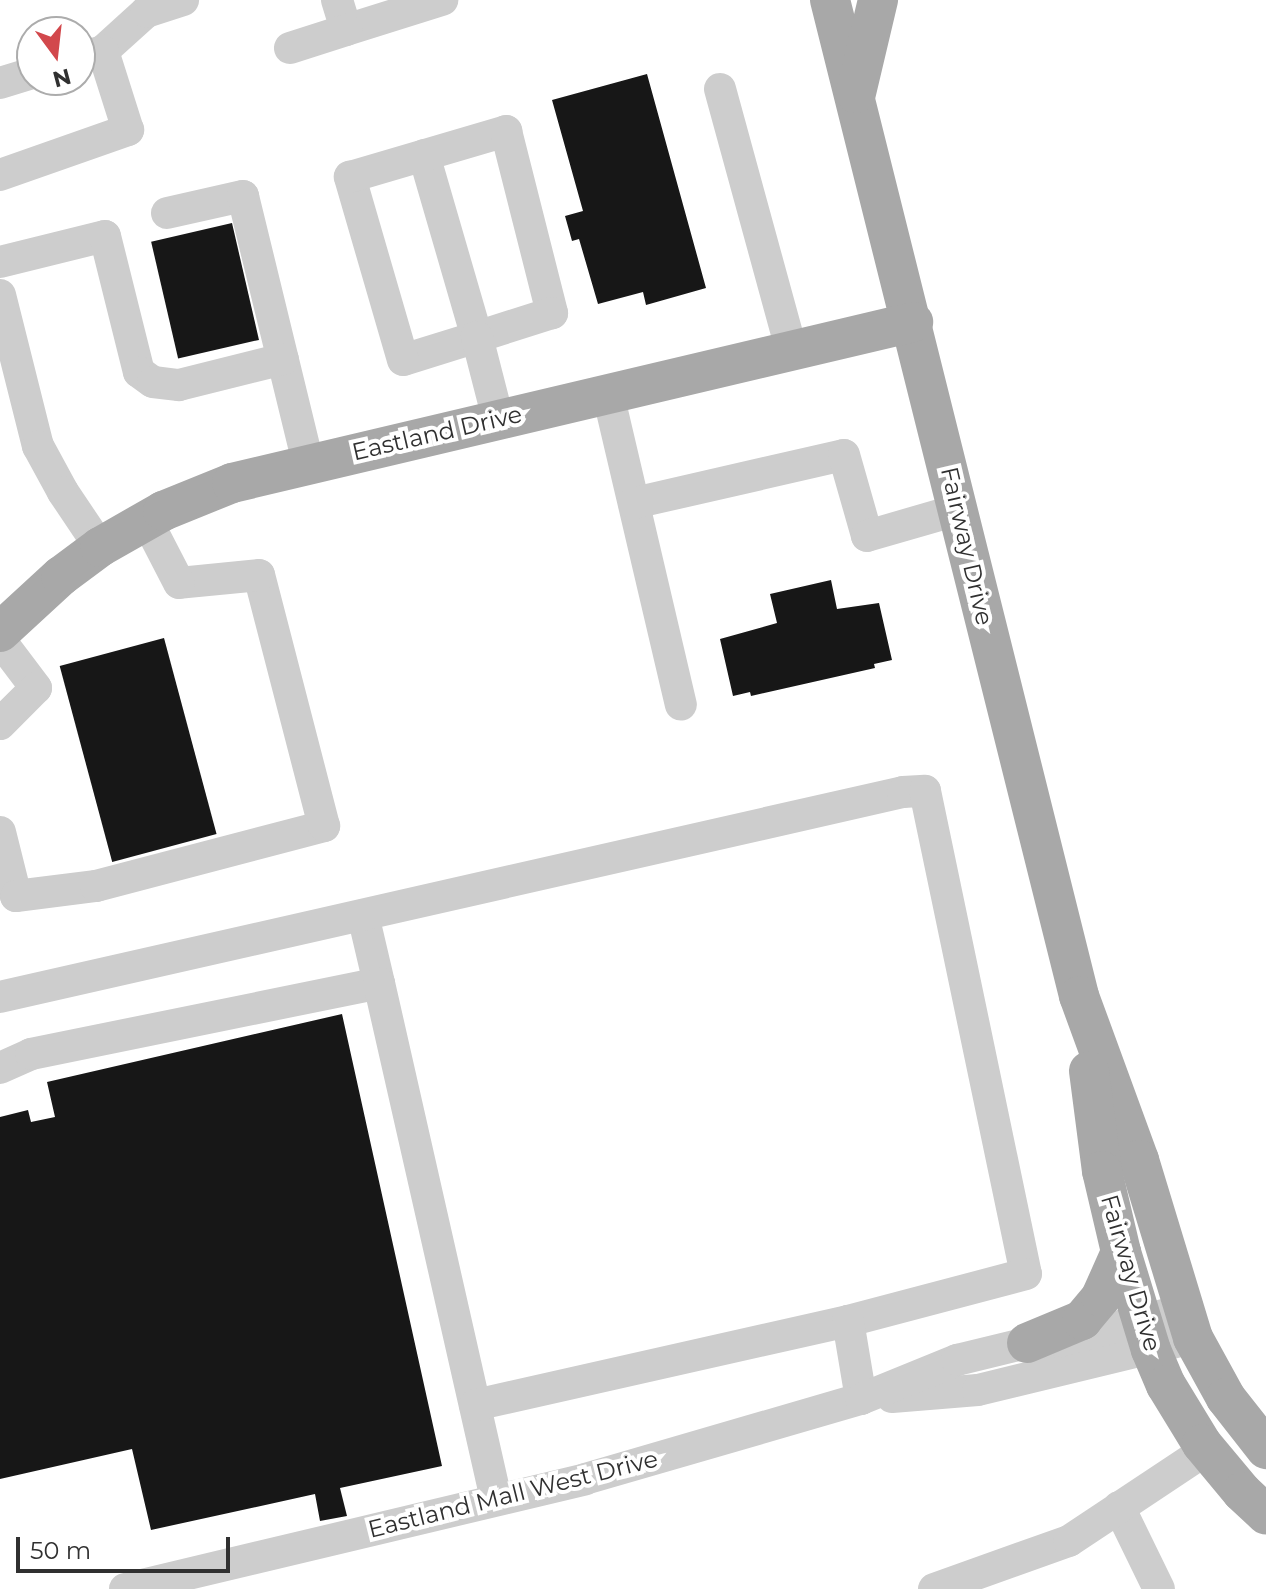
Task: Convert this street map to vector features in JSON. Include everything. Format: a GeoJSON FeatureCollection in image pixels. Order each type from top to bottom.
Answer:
{"type":"FeatureCollection","features":[{"type":"Feature","properties":{"kind":"main road","name":"Fairway Drive"},"geometry":{"type":"LineString","coordinates":[[830,0],[913,322],[1079,996],[1139,1160],[1188,1324],[1226,1398],[1266,1449]]}},
{"type":"Feature","properties":{"kind":"main road"},"geometry":{"type":"LineString","coordinates":[[855,97],[878,0]]}},
{"type":"Feature","properties":{"kind":"main road","name":"Eastland Drive"},"geometry":{"type":"LineString","coordinates":[[0,632],[61,576],[100,547],[146,519],[232,483],[913,322]]}},
{"type":"Feature","properties":{"kind":"main road","name":"Fairway Drive"},"geometry":{"type":"LineString","coordinates":[[1079,996],[1102,1171],[1121,1252],[1146,1335],[1166,1385],[1206,1450],[1266,1514]]}},
{"type":"Feature","properties":{"kind":"main road"},"geometry":{"type":"LineString","coordinates":[[1027,1343],[1082,1320],[1101,1297],[1121,1252]]}},
{"type":"Feature","properties":{"kind":"street"},"geometry":{"type":"LineString","coordinates":[[96,52],[146,12],[183,0]]}},
{"type":"Feature","properties":{"kind":"street"},"geometry":{"type":"LineString","coordinates":[[290,48],[342,15],[442,0]]}},
{"type":"Feature","properties":{"kind":"street"},"geometry":{"type":"LineString","coordinates":[[0,175],[128,130],[96,63]]}},
{"type":"Feature","properties":{"kind":"street"},"geometry":{"type":"LineString","coordinates":[[720,89],[792,352]]}},
{"type":"Feature","properties":{"kind":"street"},"geometry":{"type":"LineString","coordinates":[[506,131],[552,313],[477,337],[403,360],[350,177],[506,131]]}},
{"type":"Feature","properties":{"kind":"street"},"geometry":{"type":"LineString","coordinates":[[424,155],[498,419]]}},
{"type":"Feature","properties":{"kind":"street"},"geometry":{"type":"LineString","coordinates":[[167,213],[243,196],[308,463]]}},
{"type":"Feature","properties":{"kind":"street"},"geometry":{"type":"LineString","coordinates":[[0,262],[105,236],[139,372],[153,382],[179,385],[283,359]]}},
{"type":"Feature","properties":{"kind":"street"},"geometry":{"type":"LineString","coordinates":[[0,295],[38,446],[63,492],[100,547]]}},
{"type":"Feature","properties":{"kind":"street"},"geometry":{"type":"LineString","coordinates":[[608,394],[681,705]]}},
{"type":"Feature","properties":{"kind":"street"},"geometry":{"type":"LineString","coordinates":[[634,503],[844,455],[867,536],[957,510]]}},
{"type":"Feature","properties":{"kind":"street"},"geometry":{"type":"LineString","coordinates":[[0,832],[16,896],[96,886],[324,826],[259,575],[179,583],[146,519]]}},
{"type":"Feature","properties":{"kind":"street"},"geometry":{"type":"LineString","coordinates":[[0,640],[36,688],[0,724]]}},
{"type":"Feature","properties":{"kind":"street"},"geometry":{"type":"LineString","coordinates":[[0,997],[903,792],[925,791],[1026,1274],[848,1321],[475,1405]]}},
{"type":"Feature","properties":{"kind":"street"},"geometry":{"type":"LineString","coordinates":[[363,915],[496,1499]]}},
{"type":"Feature","properties":{"kind":"street"},"geometry":{"type":"LineString","coordinates":[[0,1068],[31,1054],[379,983]]}},
{"type":"Feature","properties":{"kind":"street"},"geometry":{"type":"LineString","coordinates":[[848,1321],[861,1399]]}},
{"type":"Feature","properties":{"kind":"street","name":"Eastland Mall West Drive"},"geometry":{"type":"LineString","coordinates":[[861,1399],[978,1390],[1188,1324]]}},
{"type":"Feature","properties":{"kind":"street","name":"Eastland Mall West Drive"},"geometry":{"type":"LineString","coordinates":[[125,1589],[164,1584],[645,1463],[861,1399],[957,1360],[1027,1343],[1146,1335]]}},
{"type":"Feature","properties":{"kind":"street"},"geometry":{"type":"LineString","coordinates":[[934,1589],[1069,1541],[1206,1450]]}},
{"type":"Feature","properties":{"kind":"street"},"geometry":{"type":"LineString","coordinates":[[1119,1507],[1159,1589]]}},
{"type":"Feature","properties":{"kind":"building"},"geometry":{"type":"Polygon","coordinates":[[[647,74],[706,288],[646,305],[643,292],[598,304],[579,239],[572,241],[565,216],[583,211],[552,100],[647,74]]]}},
{"type":"Feature","properties":{"kind":"building"},"geometry":{"type":"Polygon","coordinates":[[[232,223],[259,340],[178,359],[151,242],[232,223]]]}},
{"type":"Feature","properties":{"kind":"building"},"geometry":{"type":"Polygon","coordinates":[[[831,580],[837,609],[879,603],[892,660],[874,664],[875,668],[751,696],[750,692],[733,696],[720,639],[777,623],[770,594],[831,580]]]}},
{"type":"Feature","properties":{"kind":"building"},"geometry":{"type":"Polygon","coordinates":[[[164,638],[217,834],[112,862],[60,666],[164,638]]]}},
{"type":"Feature","properties":{"kind":"building"},"geometry":{"type":"Polygon","coordinates":[[[342,1014],[442,1466],[340,1488],[347,1516],[320,1521],[315,1494],[151,1530],[132,1449],[0,1479],[0,1117],[28,1110],[31,1122],[55,1117],[47,1082],[342,1014]]]}}]}
